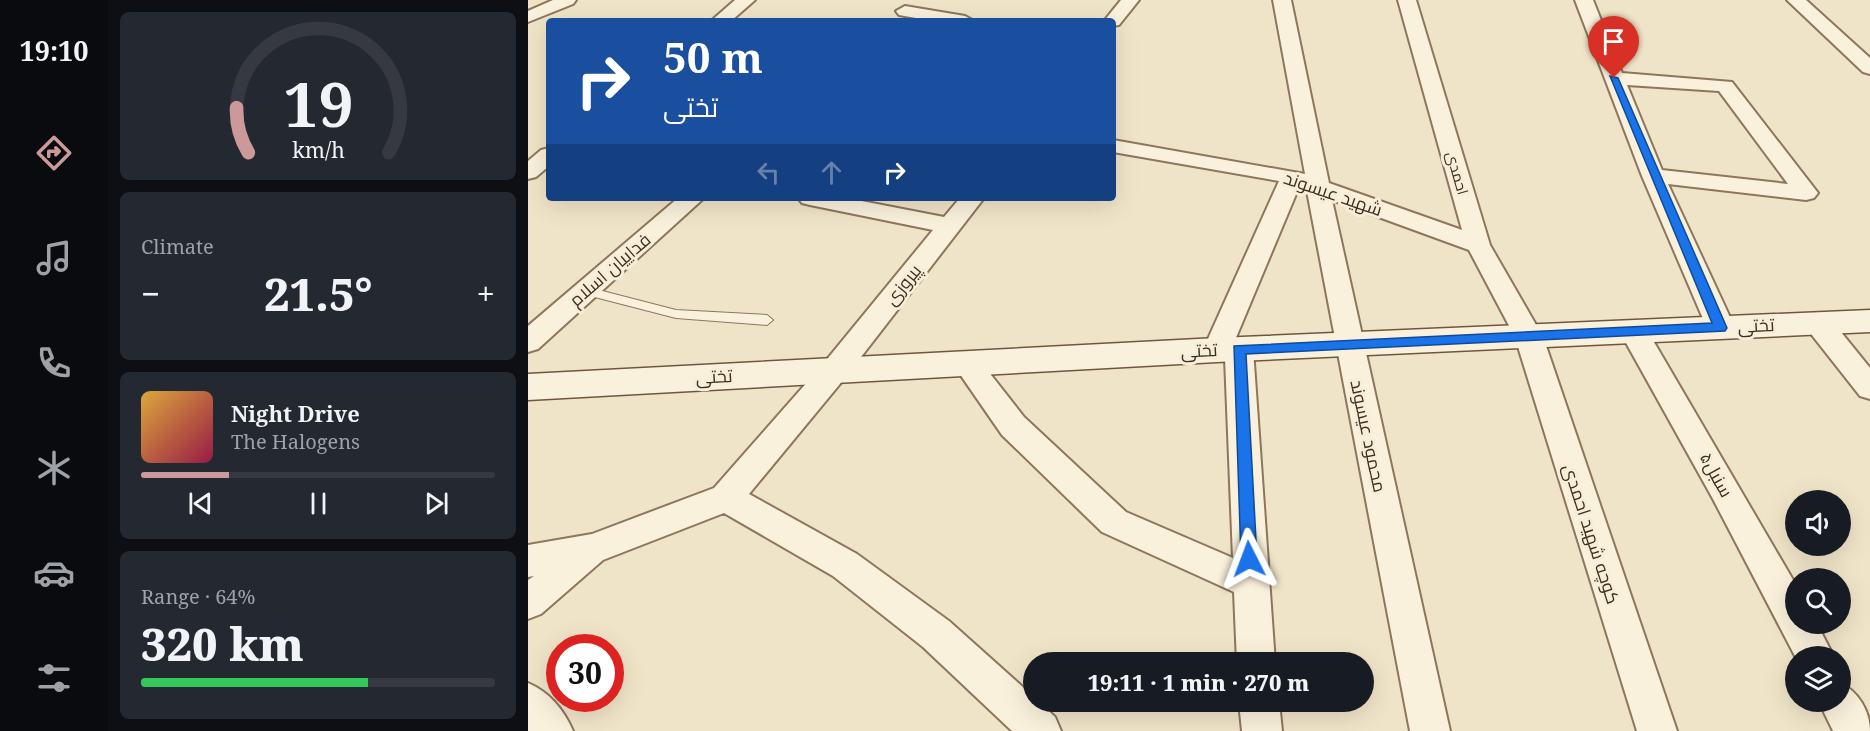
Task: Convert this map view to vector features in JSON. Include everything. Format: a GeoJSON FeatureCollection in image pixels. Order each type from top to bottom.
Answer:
{"type":"FeatureCollection","features":[{"type":"Feature","properties":{"kind":"street"},"geometry":{"type":"LineString","coordinates":[[528,17],[567,0]]}},
{"type":"Feature","properties":{"kind":"street"},"geometry":{"type":"LineString","coordinates":[[724,18],[746,0]]}},
{"type":"Feature","properties":{"kind":"street"},"geometry":{"type":"LineString","coordinates":[[1115,18],[1130,0]]}},
{"type":"Feature","properties":{"kind":"street","name":"محمود عیسوند"},"geometry":{"type":"LineString","coordinates":[[1281,0],[1349,345],[1430,731]]}},
{"type":"Feature","properties":{"kind":"street","name":"احمدی"},"geometry":{"type":"LineString","coordinates":[[1407,0],[1478,245],[1529,337]]}},
{"type":"Feature","properties":{"kind":"street"},"geometry":{"type":"LineString","coordinates":[[1584,0],[1653,176],[1720,328]]}},
{"type":"Feature","properties":{"kind":"street"},"geometry":{"type":"LineString","coordinates":[[1796,0],[1870,68]]}},
{"type":"Feature","properties":{"kind":"street"},"geometry":{"type":"LineString","coordinates":[[906,11],[947,18]]}},
{"type":"Feature","properties":{"kind":"street"},"geometry":{"type":"LineString","coordinates":[[1614,78],[1725,86],[1806,193],[1653,176]]}},
{"type":"Feature","properties":{"kind":"street","name":"شهید عیسوند"},"geometry":{"type":"LineString","coordinates":[[1116,147],[1292,177],[1478,245]]}},
{"type":"Feature","properties":{"kind":"street"},"geometry":{"type":"LineString","coordinates":[[528,172],[546,157]]}},
{"type":"Feature","properties":{"kind":"street"},"geometry":{"type":"LineString","coordinates":[[1255,652],[1228,349],[1292,177]]}},
{"type":"Feature","properties":{"kind":"street","name":"فداییان اسلام"},"geometry":{"type":"LineString","coordinates":[[528,342],[689,201]]}},
{"type":"Feature","properties":{"kind":"street"},"geometry":{"type":"LineString","coordinates":[[825,201],[950,226]]}},
{"type":"Feature","properties":{"kind":"street","name":"پیروزی"},"geometry":{"type":"LineString","coordinates":[[726,498],[834,371],[970,201]]}},
{"type":"Feature","properties":{"kind":"street","name":"تختی"},"geometry":{"type":"LineString","coordinates":[[528,387],[1228,349],[1870,321]]}},
{"type":"Feature","properties":{"kind":"street"},"geometry":{"type":"LineString","coordinates":[[1818,323],[1870,388]]}},
{"type":"Feature","properties":{"kind":"street","name":"سنبل۵"},"geometry":{"type":"LineString","coordinates":[[1634,332],[1724,489],[1785,602]]}},
{"type":"Feature","properties":{"kind":"street","name":"کوچه شهید احمدی"},"geometry":{"type":"LineString","coordinates":[[1529,337],[1657,731]]}},
{"type":"Feature","properties":{"kind":"street"},"geometry":{"type":"LineString","coordinates":[[967,364],[1013,426],[1114,522],[1250,582]]}},
{"type":"Feature","properties":{"kind":"street"},"geometry":{"type":"LineString","coordinates":[[528,561],[592,549],[726,498],[845,565],[936,634],[1041,731]]}},
{"type":"Feature","properties":{"kind":"street"},"geometry":{"type":"LineString","coordinates":[[528,602],[592,549]]}},
{"type":"Feature","properties":{"kind":"street"},"geometry":{"type":"LineString","coordinates":[[528,704],[553,731]]}},
{"type":"Feature","properties":{"kind":"street"},"geometry":{"type":"LineString","coordinates":[[1260,712],[1262,731]]}},
{"type":"Feature","properties":{"kind":"street"},"geometry":{"type":"LineString","coordinates":[[1845,712],[1855,731]]}},
{"type":"Feature","properties":{"kind":"lane"},"geometry":{"type":"LineString","coordinates":[[586,291],[676,314],[767,320]]}},
{"type":"Feature","properties":{"kind":"route"},"geometry":{"type":"LineString","coordinates":[[1249,559],[1239,349],[1720,328],[1653,176],[1614,78]]}}]}
